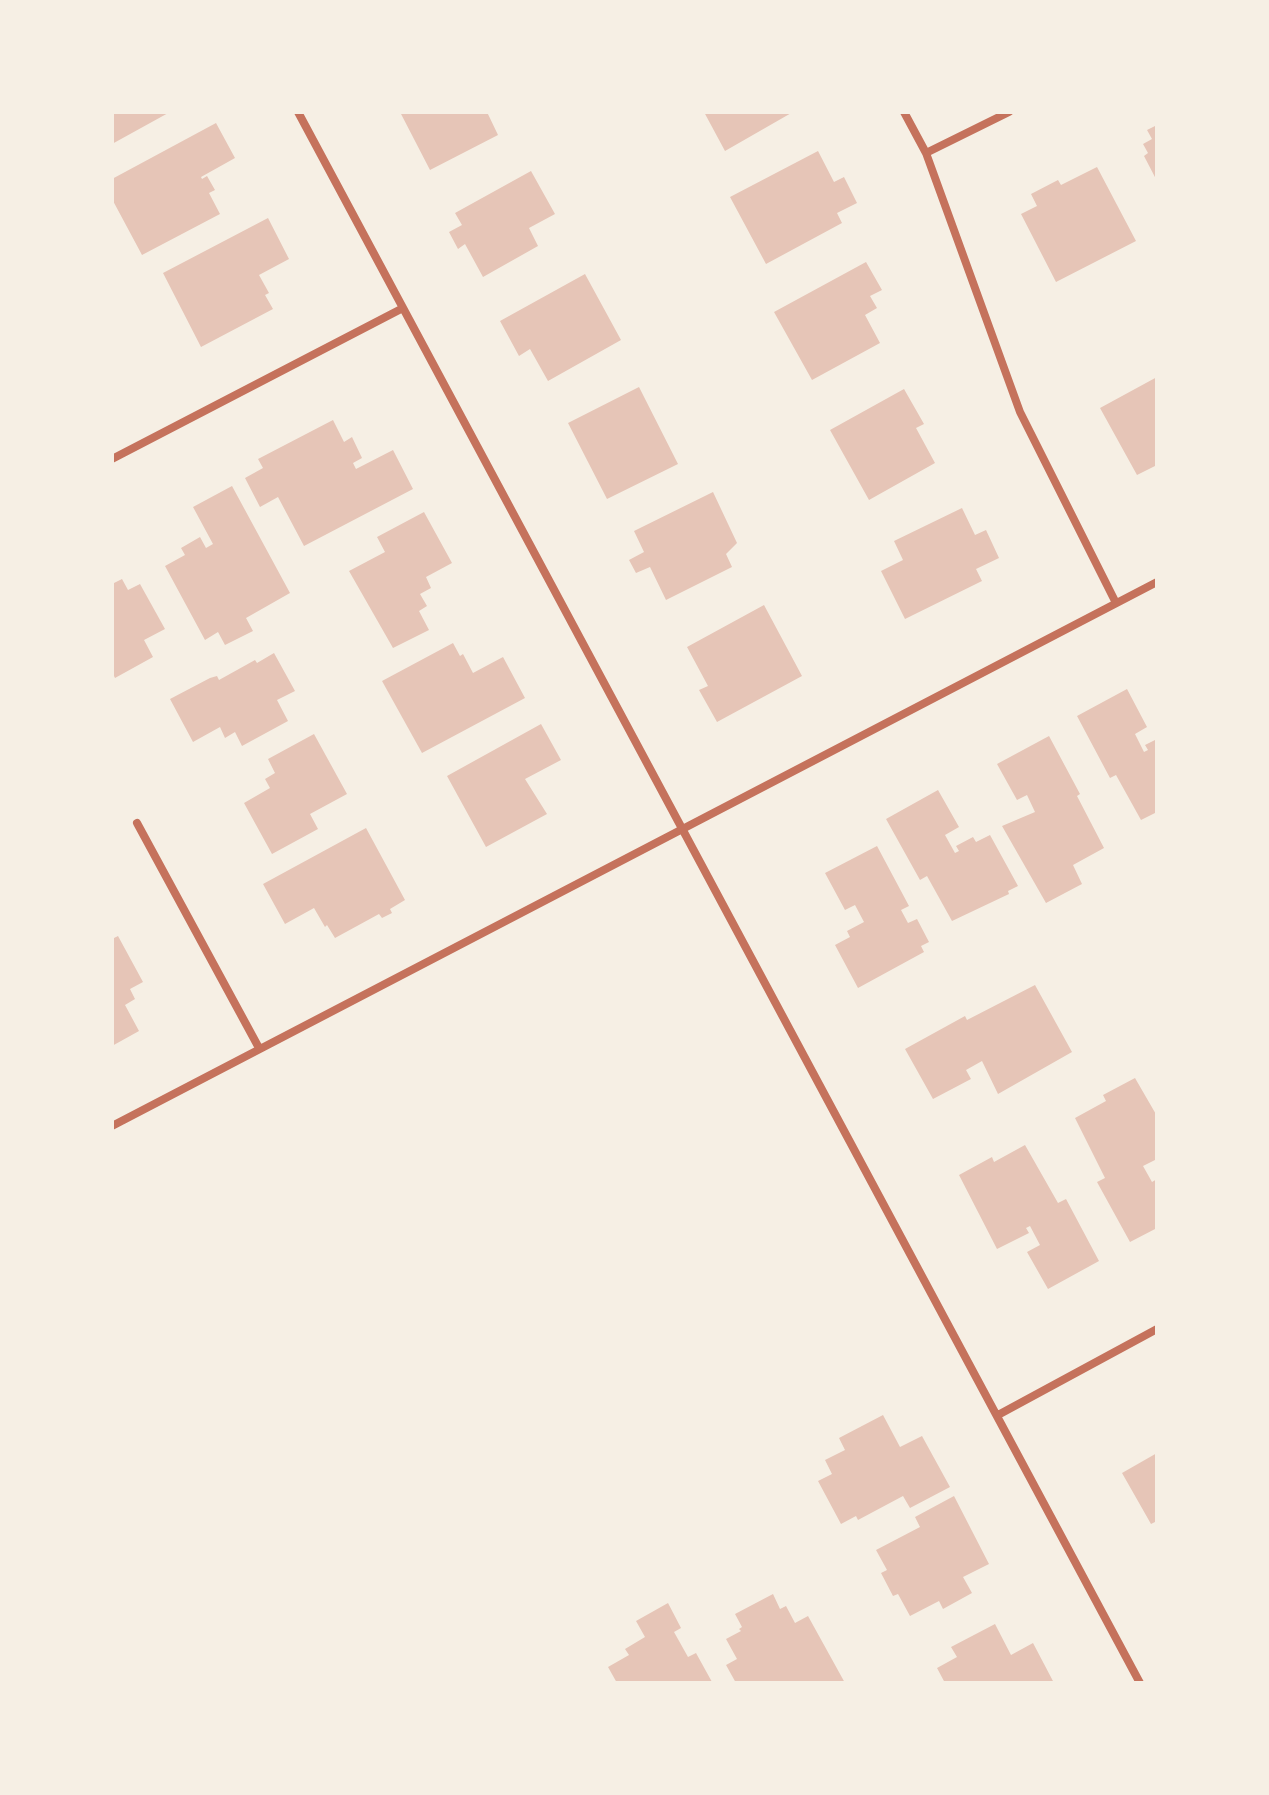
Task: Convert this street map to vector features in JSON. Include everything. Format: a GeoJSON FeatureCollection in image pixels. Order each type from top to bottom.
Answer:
{"type":"FeatureCollection","features":[{"type":"Feature","properties":{"kind":"street"},"geometry":{"type":"LineString","coordinates":[[298,112],[1140,1683]]}},
{"type":"Feature","properties":{"kind":"street"},"geometry":{"type":"LineString","coordinates":[[904,112],[926,153],[1020,412],[1116,603]]}},
{"type":"Feature","properties":{"kind":"street"},"geometry":{"type":"LineString","coordinates":[[926,153],[1009,112]]}},
{"type":"Feature","properties":{"kind":"street"},"geometry":{"type":"LineString","coordinates":[[112,459],[403,308]]}},
{"type":"Feature","properties":{"kind":"street"},"geometry":{"type":"LineString","coordinates":[[112,1126],[1157,582]]}},
{"type":"Feature","properties":{"kind":"street"},"geometry":{"type":"LineString","coordinates":[[137,823],[259,1048]]}},
{"type":"Feature","properties":{"kind":"street"},"geometry":{"type":"LineString","coordinates":[[998,1415],[1157,1329]]}},
{"type":"Feature","properties":{"kind":"building"},"geometry":{"type":"Polygon","coordinates":[[[112,112],[170,112],[112,144],[112,112]]]}},
{"type":"Feature","properties":{"kind":"building"},"geometry":{"type":"Polygon","coordinates":[[[400,112],[487,112],[498,135],[430,170],[400,112]]]}},
{"type":"Feature","properties":{"kind":"building"},"geometry":{"type":"Polygon","coordinates":[[[704,112],[793,112],[725,151],[704,112]]]}},
{"type":"Feature","properties":{"kind":"building"},"geometry":{"type":"Polygon","coordinates":[[[216,123],[235,158],[201,177],[207,176],[215,190],[209,193],[220,214],[142,255],[112,199],[112,179],[216,123]]]}},
{"type":"Feature","properties":{"kind":"building"},"geometry":{"type":"Polygon","coordinates":[[[1157,125],[1157,181],[1144,156],[1148,153],[1143,144],[1152,139],[1147,130],[1157,125]]]}},
{"type":"Feature","properties":{"kind":"building"},"geometry":{"type":"Polygon","coordinates":[[[818,151],[834,182],[844,177],[857,203],[837,213],[842,223],[766,264],[730,197],[818,151]]]}},
{"type":"Feature","properties":{"kind":"building"},"geometry":{"type":"Polygon","coordinates":[[[1097,167],[1136,241],[1056,282],[1021,214],[1037,206],[1031,194],[1058,180],[1061,185],[1097,167]]]}},
{"type":"Feature","properties":{"kind":"building"},"geometry":{"type":"Polygon","coordinates":[[[531,171],[555,214],[529,228],[538,246],[483,277],[465,244],[458,249],[449,232],[462,225],[455,213],[531,171]]]}},
{"type":"Feature","properties":{"kind":"building"},"geometry":{"type":"Polygon","coordinates":[[[268,218],[289,259],[259,275],[273,309],[201,347],[163,273],[268,218]]]}},
{"type":"Feature","properties":{"kind":"building"},"geometry":{"type":"Polygon","coordinates":[[[866,262],[882,290],[870,296],[877,308],[865,315],[880,343],[812,380],[774,312],[866,262]]]}},
{"type":"Feature","properties":{"kind":"building"},"geometry":{"type":"Polygon","coordinates":[[[585,274],[621,340],[548,381],[530,349],[519,356],[500,321],[585,274]]]}},
{"type":"Feature","properties":{"kind":"building"},"geometry":{"type":"Polygon","coordinates":[[[1157,377],[1157,470],[1155,466],[1137,475],[1100,408],[1157,377]]]}},
{"type":"Feature","properties":{"kind":"building"},"geometry":{"type":"Polygon","coordinates":[[[639,387],[678,464],[607,499],[568,423],[639,387]]]}},
{"type":"Feature","properties":{"kind":"building"},"geometry":{"type":"Polygon","coordinates":[[[904,389],[924,424],[916,428],[935,463],[869,500],[830,430],[904,389]]]}},
{"type":"Feature","properties":{"kind":"building"},"geometry":{"type":"Polygon","coordinates":[[[333,420],[344,442],[352,437],[362,458],[353,463],[356,469],[393,450],[413,489],[304,546],[278,497],[260,507],[245,478],[263,468],[258,459],[333,420]]]}},
{"type":"Feature","properties":{"kind":"building"},"geometry":{"type":"Polygon","coordinates":[[[232,486],[290,593],[246,618],[253,631],[225,645],[218,632],[205,640],[165,566],[185,555],[181,548],[200,537],[206,548],[213,544],[193,507],[232,486]]]}},
{"type":"Feature","properties":{"kind":"building"},"geometry":{"type":"Polygon","coordinates":[[[713,492],[737,543],[726,554],[732,567],[666,600],[650,567],[636,573],[629,560],[644,552],[634,531],[713,492]]]}},
{"type":"Feature","properties":{"kind":"building"},"geometry":{"type":"Polygon","coordinates":[[[962,508],[975,535],[986,530],[999,558],[976,569],[982,581],[905,619],[881,571],[903,560],[894,541],[962,508]]]}},
{"type":"Feature","properties":{"kind":"building"},"geometry":{"type":"Polygon","coordinates":[[[424,512],[452,563],[426,577],[431,588],[420,594],[427,606],[419,611],[429,630],[393,648],[349,571],[385,552],[377,537],[424,512]]]}},
{"type":"Feature","properties":{"kind":"building"},"geometry":{"type":"Polygon","coordinates":[[[122,579],[128,590],[140,584],[165,629],[144,640],[153,657],[115,678],[112,672],[112,584],[122,579]]]}},
{"type":"Feature","properties":{"kind":"building"},"geometry":{"type":"Polygon","coordinates":[[[764,605],[802,676],[717,722],[699,690],[708,686],[687,647],[764,605]]]}},
{"type":"Feature","properties":{"kind":"building"},"geometry":{"type":"Polygon","coordinates":[[[453,643],[473,673],[503,657],[525,698],[422,753],[382,681],[453,643]]]}},
{"type":"Feature","properties":{"kind":"building"},"geometry":{"type":"Polygon","coordinates":[[[274,653],[295,691],[277,700],[288,721],[242,746],[235,732],[225,738],[220,727],[193,742],[170,699],[210,678],[217,676],[219,680],[274,653]]]}},
{"type":"Feature","properties":{"kind":"building"},"geometry":{"type":"Polygon","coordinates":[[[1127,689],[1147,727],[1135,734],[1144,752],[1148,750],[1145,745],[1157,739],[1157,812],[1141,820],[1116,775],[1110,778],[1077,716],[1127,689]]]}},
{"type":"Feature","properties":{"kind":"building"},"geometry":{"type":"Polygon","coordinates":[[[541,724],[561,760],[525,779],[547,814],[486,847],[447,776],[541,724]]]}},
{"type":"Feature","properties":{"kind":"building"},"geometry":{"type":"Polygon","coordinates":[[[314,734],[347,794],[310,814],[318,829],[272,854],[244,803],[270,788],[265,779],[275,773],[268,759],[314,734]]]}},
{"type":"Feature","properties":{"kind":"building"},"geometry":{"type":"Polygon","coordinates":[[[1049,736],[1104,848],[1073,865],[1082,884],[1046,903],[1002,826],[1035,812],[1027,795],[1017,800],[997,764],[1049,736]]]}},
{"type":"Feature","properties":{"kind":"building"},"geometry":{"type":"Polygon","coordinates":[[[938,790],[959,827],[945,835],[955,853],[959,851],[956,846],[973,837],[976,842],[990,835],[1018,886],[1008,891],[1009,894],[952,921],[927,876],[920,880],[886,819],[938,790]]]}},
{"type":"Feature","properties":{"kind":"building"},"geometry":{"type":"Polygon","coordinates":[[[366,828],[405,900],[390,909],[392,913],[382,918],[379,914],[335,938],[314,908],[285,924],[263,884],[366,828]]]}},
{"type":"Feature","properties":{"kind":"building"},"geometry":{"type":"Polygon","coordinates":[[[877,846],[909,906],[901,910],[908,923],[917,919],[929,942],[921,946],[924,952],[858,988],[835,945],[850,937],[847,931],[864,922],[855,905],[845,910],[825,873],[877,846]]]}},
{"type":"Feature","properties":{"kind":"building"},"geometry":{"type":"Polygon","coordinates":[[[118,936],[143,982],[130,989],[135,999],[125,1005],[139,1031],[112,1046],[112,939],[118,936]]]}},
{"type":"Feature","properties":{"kind":"building"},"geometry":{"type":"Polygon","coordinates":[[[1035,985],[1072,1052],[998,1094],[982,1061],[966,1070],[971,1079],[933,1099],[905,1049],[965,1016],[967,1020],[1035,985]]]}},
{"type":"Feature","properties":{"kind":"building"},"geometry":{"type":"Polygon","coordinates":[[[1135,1078],[1157,1116],[1157,1159],[1143,1166],[1152,1182],[1157,1179],[1157,1228],[1130,1242],[1097,1182],[1105,1178],[1075,1118],[1106,1101],[1103,1095],[1135,1078]]]}},
{"type":"Feature","properties":{"kind":"building"},"geometry":{"type":"Polygon","coordinates":[[[1025,1145],[1058,1203],[1066,1199],[1099,1261],[1048,1289],[1027,1252],[1040,1245],[1030,1226],[1026,1228],[1029,1233],[997,1249],[959,1175],[992,1157],[994,1162],[1025,1145]]]}},
{"type":"Feature","properties":{"kind":"building"},"geometry":{"type":"Polygon","coordinates":[[[883,1415],[900,1447],[922,1436],[950,1487],[910,1508],[903,1496],[858,1520],[856,1516],[841,1524],[818,1481],[832,1474],[825,1460],[845,1450],[839,1438],[883,1415]]]}},
{"type":"Feature","properties":{"kind":"building"},"geometry":{"type":"Polygon","coordinates":[[[1157,1453],[1157,1521],[1151,1524],[1122,1473],[1157,1453]]]}},
{"type":"Feature","properties":{"kind":"building"},"geometry":{"type":"Polygon","coordinates":[[[954,1496],[989,1564],[963,1577],[972,1593],[943,1609],[939,1601],[910,1616],[898,1594],[893,1596],[881,1573],[887,1570],[876,1550],[920,1527],[915,1517],[954,1496]]]}},
{"type":"Feature","properties":{"kind":"building"},"geometry":{"type":"Polygon","coordinates":[[[773,1594],[780,1609],[786,1606],[795,1623],[808,1616],[845,1683],[736,1683],[726,1665],[737,1659],[726,1639],[741,1631],[735,1614],[773,1594]]]}},
{"type":"Feature","properties":{"kind":"building"},"geometry":{"type":"Polygon","coordinates":[[[668,1603],[681,1628],[674,1632],[688,1657],[696,1653],[712,1682],[617,1683],[608,1667],[629,1655],[625,1649],[645,1637],[636,1621],[668,1603]]]}},
{"type":"Feature","properties":{"kind":"building"},"geometry":{"type":"Polygon","coordinates":[[[995,1624],[1011,1655],[1033,1643],[1054,1683],[945,1683],[937,1668],[957,1657],[951,1647],[995,1624]]]}}]}
